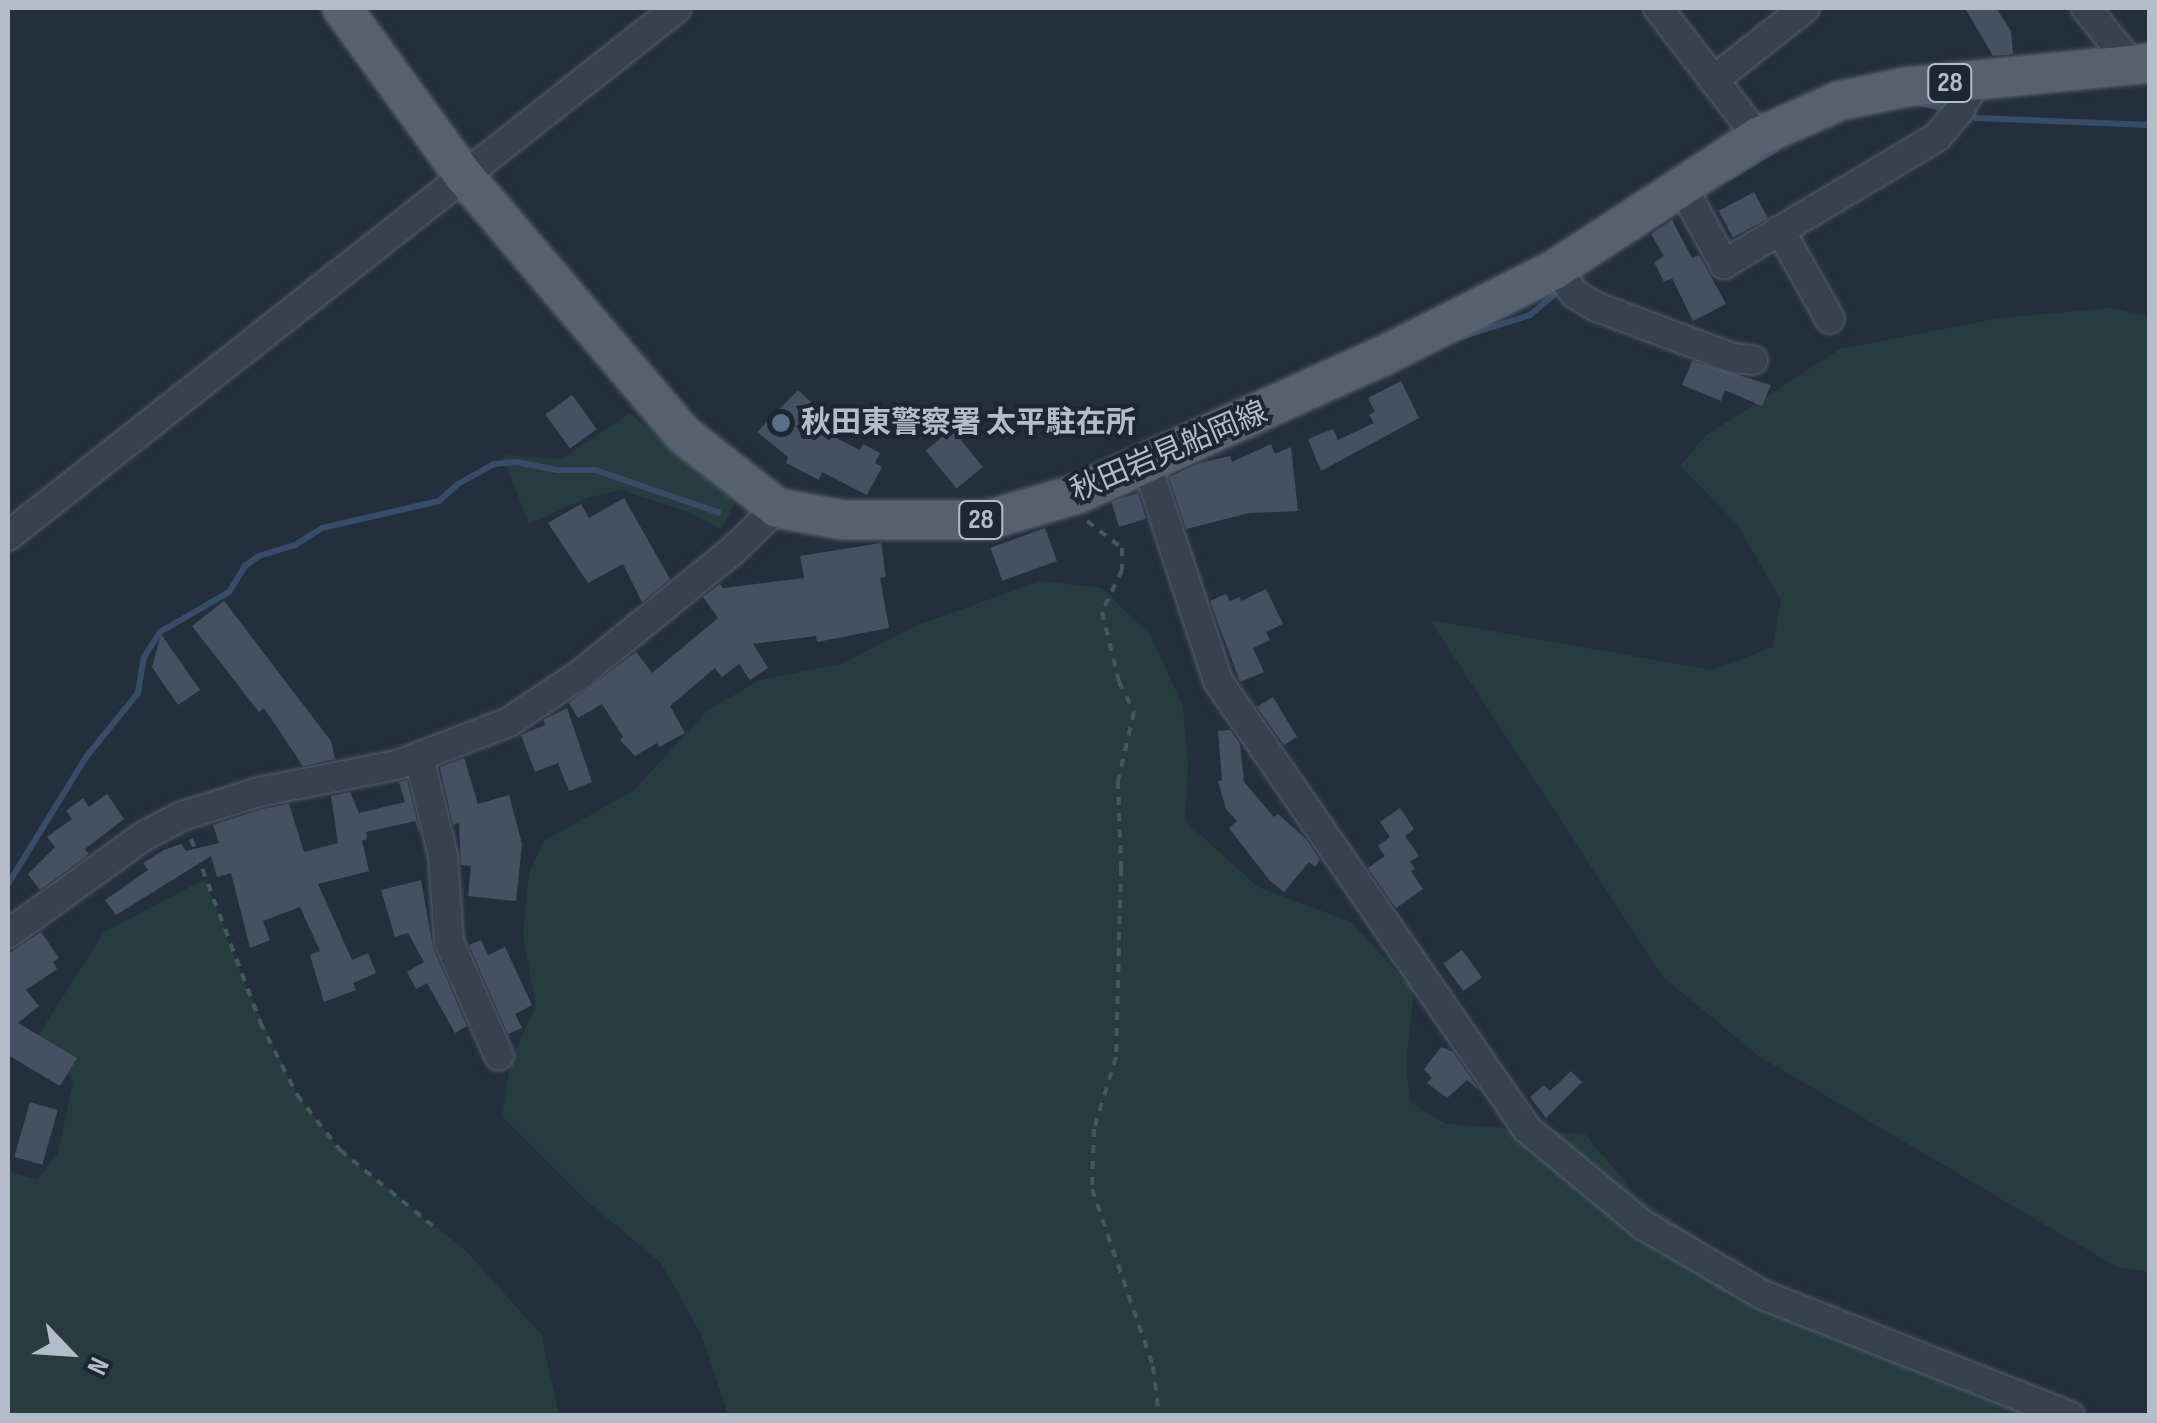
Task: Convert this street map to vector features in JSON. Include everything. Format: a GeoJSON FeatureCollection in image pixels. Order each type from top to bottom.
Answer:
{"type":"FeatureCollection","features":[{"type":"Feature","properties":{"kind":"main road","name":"秋田岩見船岡線"},"geometry":{"type":"LineString","coordinates":[[342,8],[465,178],[684,434],[777,508],[843,520],[988,520],[1059,499],[1382,358],[1556,269],[1758,137],[1839,101],[1906,87],[2141,64]]}},
{"type":"Feature","properties":{"kind":"street"},"geometry":{"type":"LineString","coordinates":[[8,536],[677,8]]}},
{"type":"Feature","properties":{"kind":"street"},"geometry":{"type":"LineString","coordinates":[[1658,8],[1758,137]]}},
{"type":"Feature","properties":{"kind":"street"},"geometry":{"type":"LineString","coordinates":[[1715,79],[1805,8]]}},
{"type":"Feature","properties":{"kind":"street"},"geometry":{"type":"LineString","coordinates":[[2086,8],[2141,64]]}},
{"type":"Feature","properties":{"kind":"street"},"geometry":{"type":"LineString","coordinates":[[1682,186],[1724,264],[1938,137],[1959,112],[1976,80]]}},
{"type":"Feature","properties":{"kind":"street"},"geometry":{"type":"LineString","coordinates":[[1780,230],[1830,319]]}},
{"type":"Feature","properties":{"kind":"street"},"geometry":{"type":"LineString","coordinates":[[1556,269],[1575,294],[1598,307],[1732,358],[1753,360]]}},
{"type":"Feature","properties":{"kind":"street"},"geometry":{"type":"LineString","coordinates":[[1146,462],[1218,681],[1527,1129],[1643,1226],[1763,1296],[2070,1416]]}},
{"type":"Feature","properties":{"kind":"street"},"geometry":{"type":"LineString","coordinates":[[8,934],[144,836],[182,816],[259,792],[418,757],[509,722],[578,676],[731,552],[777,508]]}},
{"type":"Feature","properties":{"kind":"street"},"geometry":{"type":"LineString","coordinates":[[418,757],[443,856],[449,942],[499,1056]]}},
{"type":"Feature","properties":{"kind":"path"},"geometry":{"type":"LineString","coordinates":[[1059,499],[1122,548],[1122,570],[1102,612],[1119,682],[1134,712],[1118,781],[1122,868],[1116,1057],[1094,1130],[1092,1188],[1153,1366],[1159,1416]]}},
{"type":"Feature","properties":{"kind":"path"},"geometry":{"type":"LineString","coordinates":[[182,816],[260,1022],[296,1095],[340,1150],[433,1226]]}},
{"type":"Feature","properties":{"kind":"green space"},"geometry":{"type":"Polygon","coordinates":[[[2111,308],[2149,316],[2149,1272],[2115,1266],[1760,1057],[1663,977],[1430,620],[1712,670],[1773,647],[1781,600],[1737,524],[1680,466],[1705,436],[1840,349],[2000,318],[2111,308]]]}},
{"type":"Feature","properties":{"kind":"green space"},"geometry":{"type":"Polygon","coordinates":[[[630,413],[735,503],[721,529],[686,511],[620,490],[587,498],[529,524],[502,455],[562,459],[630,413]]]}},
{"type":"Feature","properties":{"kind":"green space"},"geometry":{"type":"Polygon","coordinates":[[[1040,581],[1102,588],[1151,636],[1183,707],[1188,766],[1185,821],[1258,887],[1351,922],[1414,991],[1406,1063],[1410,1102],[1446,1124],[1585,1134],[1636,1195],[1783,1296],[1966,1360],[2062,1415],[728,1415],[702,1336],[661,1263],[587,1201],[502,1116],[511,1061],[536,1006],[523,935],[529,873],[544,841],[633,791],[708,710],[760,680],[844,663],[915,626],[1040,581]]]}},
{"type":"Feature","properties":{"kind":"green space"},"geometry":{"type":"Polygon","coordinates":[[[205,879],[244,982],[297,1095],[340,1150],[466,1251],[541,1334],[559,1415],[8,1415],[8,1171],[37,1180],[58,1153],[73,1082],[38,1036],[104,932],[205,879]]]}},
{"type":"Feature","properties":{"kind":"building"},"geometry":{"type":"Polygon","coordinates":[[[1965,8],[1996,8],[2011,31],[2013,54],[1993,56],[1965,8]]]}},
{"type":"Feature","properties":{"kind":"building"},"geometry":{"type":"Polygon","coordinates":[[[1754,192],[1768,218],[1733,237],[1719,211],[1754,192]]]}},
{"type":"Feature","properties":{"kind":"building"},"geometry":{"type":"Polygon","coordinates":[[[1672,220],[1692,258],[1699,255],[1726,304],[1693,321],[1672,278],[1664,282],[1654,262],[1664,256],[1651,234],[1672,220]]]}},
{"type":"Feature","properties":{"kind":"building"},"geometry":{"type":"Polygon","coordinates":[[[1692,361],[1771,385],[1762,406],[1725,390],[1721,401],[1682,385],[1692,361]]]}},
{"type":"Feature","properties":{"kind":"building"},"geometry":{"type":"Polygon","coordinates":[[[1401,381],[1419,418],[1321,471],[1308,439],[1333,429],[1338,440],[1374,423],[1369,415],[1375,412],[1368,398],[1401,381]]]}},
{"type":"Feature","properties":{"kind":"building"},"geometry":{"type":"Polygon","coordinates":[[[798,390],[811,402],[801,412],[805,415],[800,420],[860,450],[863,444],[880,453],[875,463],[882,467],[867,495],[822,472],[819,480],[786,463],[788,457],[757,432],[798,390]]]}},
{"type":"Feature","properties":{"kind":"building"},"geometry":{"type":"Polygon","coordinates":[[[572,395],[597,429],[570,448],[545,414],[572,395]]]}},
{"type":"Feature","properties":{"kind":"building"},"geometry":{"type":"Polygon","coordinates":[[[952,429],[983,467],[956,488],[926,450],[952,429]]]}},
{"type":"Feature","properties":{"kind":"building"},"geometry":{"type":"Polygon","coordinates":[[[1271,444],[1275,454],[1291,447],[1298,511],[1249,513],[1186,529],[1169,477],[1200,463],[1230,456],[1232,462],[1271,444]]]}},
{"type":"Feature","properties":{"kind":"building"},"geometry":{"type":"Polygon","coordinates":[[[1138,493],[1146,519],[1119,527],[1111,501],[1138,493]]]}},
{"type":"Feature","properties":{"kind":"building"},"geometry":{"type":"Polygon","coordinates":[[[624,498],[670,579],[642,602],[623,564],[588,583],[548,523],[581,504],[589,518],[624,498]]]}},
{"type":"Feature","properties":{"kind":"building"},"geometry":{"type":"Polygon","coordinates":[[[1045,528],[1057,561],[1002,581],[990,548],[1045,528]]]}},
{"type":"Feature","properties":{"kind":"building"},"geometry":{"type":"Polygon","coordinates":[[[881,543],[886,577],[880,578],[889,628],[817,642],[816,636],[753,644],[768,668],[750,680],[739,664],[722,677],[715,668],[670,706],[685,733],[659,747],[657,743],[635,756],[620,740],[623,737],[602,704],[578,718],[569,703],[636,652],[652,673],[718,618],[703,597],[720,584],[723,588],[804,578],[800,556],[881,543]]]}},
{"type":"Feature","properties":{"kind":"building"},"geometry":{"type":"Polygon","coordinates":[[[1266,589],[1283,624],[1266,632],[1270,640],[1253,648],[1264,672],[1240,682],[1210,601],[1226,594],[1230,601],[1240,597],[1241,601],[1266,589]]]}},
{"type":"Feature","properties":{"kind":"building"},"geometry":{"type":"Polygon","coordinates":[[[224,601],[331,741],[335,759],[303,766],[264,708],[259,712],[192,626],[224,601]]]}},
{"type":"Feature","properties":{"kind":"building"},"geometry":{"type":"Polygon","coordinates":[[[161,634],[200,690],[178,705],[152,667],[161,634]]]}},
{"type":"Feature","properties":{"kind":"building"},"geometry":{"type":"Polygon","coordinates":[[[1273,697],[1297,737],[1284,745],[1257,707],[1273,697]]]}},
{"type":"Feature","properties":{"kind":"building"},"geometry":{"type":"Polygon","coordinates":[[[567,708],[592,782],[569,791],[558,763],[535,772],[521,735],[545,725],[543,720],[567,708]]]}},
{"type":"Feature","properties":{"kind":"building"},"geometry":{"type":"Polygon","coordinates":[[[1230,730],[1240,744],[1244,782],[1274,817],[1278,814],[1306,839],[1320,860],[1315,867],[1309,862],[1284,892],[1270,881],[1229,828],[1237,821],[1226,809],[1218,781],[1222,780],[1218,731],[1230,730]]]}},
{"type":"Feature","properties":{"kind":"building"},"geometry":{"type":"Polygon","coordinates":[[[464,758],[478,804],[509,795],[522,844],[516,901],[468,896],[471,866],[461,865],[459,823],[453,825],[440,767],[464,758]]]}},
{"type":"Feature","properties":{"kind":"building"},"geometry":{"type":"Polygon","coordinates":[[[407,780],[420,834],[415,821],[366,832],[367,839],[362,841],[369,871],[318,884],[352,960],[368,953],[376,973],[353,983],[356,990],[324,1002],[310,955],[320,951],[300,907],[263,921],[270,940],[250,948],[231,873],[217,877],[211,856],[116,915],[105,900],[148,870],[143,863],[164,850],[181,844],[186,851],[219,843],[213,825],[263,809],[289,804],[304,852],[338,843],[331,796],[350,792],[359,813],[405,802],[399,782],[407,780]]]}},
{"type":"Feature","properties":{"kind":"building"},"geometry":{"type":"Polygon","coordinates":[[[107,794],[124,819],[85,849],[89,854],[40,890],[28,874],[55,847],[47,837],[72,819],[66,811],[83,798],[89,807],[107,794]]]}},
{"type":"Feature","properties":{"kind":"building"},"geometry":{"type":"Polygon","coordinates":[[[1400,808],[1414,829],[1405,836],[1419,856],[1410,862],[1415,869],[1411,871],[1423,889],[1396,908],[1368,868],[1385,856],[1378,846],[1390,837],[1380,822],[1400,808]]]}},
{"type":"Feature","properties":{"kind":"building"},"geometry":{"type":"Polygon","coordinates":[[[421,880],[433,948],[467,1026],[455,1033],[427,983],[416,989],[407,972],[424,962],[408,933],[395,937],[381,890],[421,880]]]}},
{"type":"Feature","properties":{"kind":"building"},"geometry":{"type":"Polygon","coordinates":[[[41,932],[59,958],[53,962],[57,969],[26,990],[39,1006],[18,1023],[77,1058],[60,1086],[8,1055],[8,954],[41,932]]]}},
{"type":"Feature","properties":{"kind":"building"},"geometry":{"type":"Polygon","coordinates":[[[481,940],[488,955],[505,947],[532,1005],[515,1014],[522,1028],[508,1034],[469,945],[481,940]]]}},
{"type":"Feature","properties":{"kind":"building"},"geometry":{"type":"Polygon","coordinates":[[[1462,950],[1482,978],[1463,991],[1443,964],[1462,950]]]}},
{"type":"Feature","properties":{"kind":"building"},"geometry":{"type":"Polygon","coordinates":[[[1441,1047],[1453,1052],[1479,1090],[1467,1080],[1447,1098],[1427,1083],[1432,1078],[1424,1069],[1441,1047]]]}},
{"type":"Feature","properties":{"kind":"building"},"geometry":{"type":"Polygon","coordinates":[[[1571,1071],[1582,1082],[1546,1118],[1530,1097],[1544,1085],[1550,1091],[1571,1071]]]}},
{"type":"Feature","properties":{"kind":"building"},"geometry":{"type":"Polygon","coordinates":[[[30,1102],[58,1110],[42,1165],[14,1157],[30,1102]]]}},
{"type":"Feature","properties":{"kind":"waterway"},"geometry":{"type":"LineString","coordinates":[[1917,102],[1941,108]]}},
{"type":"Feature","properties":{"kind":"waterway"},"geometry":{"type":"LineString","coordinates":[[1976,118],[2150,125]]}},
{"type":"Feature","properties":{"kind":"waterway"},"geometry":{"type":"LineString","coordinates":[[1729,178],[1778,148]]}},
{"type":"Feature","properties":{"kind":"waterway"},"geometry":{"type":"LineString","coordinates":[[1454,339],[1530,315],[1560,290]]}},
{"type":"Feature","properties":{"kind":"waterway"},"geometry":{"type":"LineString","coordinates":[[8,884],[86,757],[138,693],[144,657],[160,632],[229,592],[245,566],[259,556],[295,545],[322,528],[439,501],[458,484],[494,464],[516,462],[557,470],[595,470],[718,512]]}},
{"type":"Feature","properties":{"kind":"place","name":"秋田東警察署 太平駐在所"},"geometry":{"type":"Point","coordinates":[781,423]}}]}
